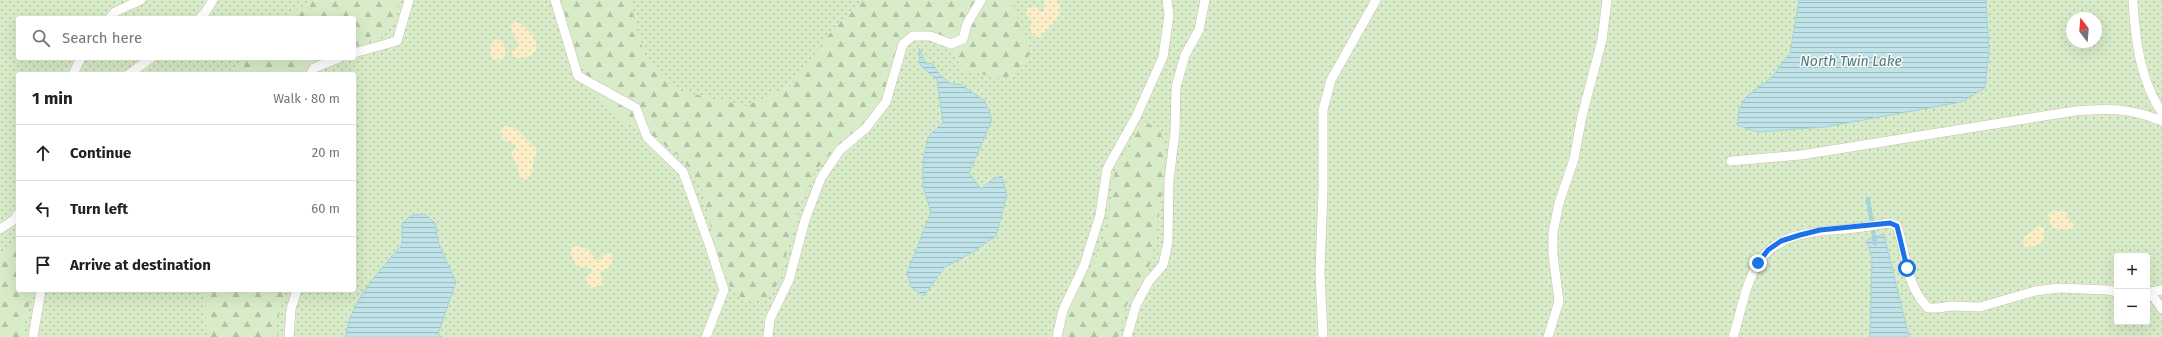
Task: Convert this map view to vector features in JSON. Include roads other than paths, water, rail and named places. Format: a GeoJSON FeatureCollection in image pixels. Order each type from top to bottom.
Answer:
{"type":"FeatureCollection","features":[{"type":"Feature","properties":{"kind":"lane"},"geometry":{"type":"LineString","coordinates":[[112,16],[115,12],[141,0]]}},
{"type":"Feature","properties":{"kind":"lane"},"geometry":{"type":"LineString","coordinates":[[202,16],[213,0]]}},
{"type":"Feature","properties":{"kind":"lane"},"geometry":{"type":"LineString","coordinates":[[356,52],[397,41],[409,0]]}},
{"type":"Feature","properties":{"kind":"lane"},"geometry":{"type":"LineString","coordinates":[[555,0],[578,76],[636,108],[647,137],[682,172],[709,244],[724,290],[706,337]]}},
{"type":"Feature","properties":{"kind":"lane"},"geometry":{"type":"LineString","coordinates":[[768,337],[770,319],[790,280],[805,220],[821,178],[840,150],[866,128],[886,102],[903,44],[913,36],[930,36],[951,44],[963,39],[967,24],[981,0]]}},
{"type":"Feature","properties":{"kind":"lane"},"geometry":{"type":"LineString","coordinates":[[1057,337],[1063,310],[1084,266],[1100,215],[1107,169],[1136,117],[1163,57],[1169,16],[1167,0]]}},
{"type":"Feature","properties":{"kind":"lane"},"geometry":{"type":"LineString","coordinates":[[1126,337],[1136,305],[1149,281],[1163,265],[1165,258],[1168,242],[1168,180],[1175,132],[1176,87],[1185,55],[1199,30],[1205,0]]}},
{"type":"Feature","properties":{"kind":"lane"},"geometry":{"type":"LineString","coordinates":[[1323,337],[1320,272],[1323,189],[1323,110],[1331,80],[1376,0]]}},
{"type":"Feature","properties":{"kind":"lane"},"geometry":{"type":"LineString","coordinates":[[1548,337],[1559,301],[1553,255],[1553,233],[1559,203],[1574,159],[1582,116],[1602,40],[1607,0]]}},
{"type":"Feature","properties":{"kind":"lane"},"geometry":{"type":"LineString","coordinates":[[2133,0],[2138,50],[2144,75],[2150,92],[2162,113]]}},
{"type":"Feature","properties":{"kind":"lane"},"geometry":{"type":"LineString","coordinates":[[75,72],[80,60]]}},
{"type":"Feature","properties":{"kind":"lane"},"geometry":{"type":"LineString","coordinates":[[132,72],[148,60]]}},
{"type":"Feature","properties":{"kind":"lane"},"geometry":{"type":"LineString","coordinates":[[312,72],[314,68],[334,60]]}},
{"type":"Feature","properties":{"kind":"lane"},"geometry":{"type":"LineString","coordinates":[[1731,162],[1801,156],[2075,111],[2121,109],[2146,114],[2162,121]]}},
{"type":"Feature","properties":{"kind":"lane"},"geometry":{"type":"LineString","coordinates":[[0,229],[16,216]]}},
{"type":"Feature","properties":{"kind":"lane"},"geometry":{"type":"LineString","coordinates":[[1733,337],[1748,288],[1758,263],[1768,250],[1781,241],[1820,230],[1856,228],[1890,223],[1897,226],[1901,236],[1910,282],[1918,298],[1928,308],[1951,306],[1980,307],[2035,292],[2059,288],[2114,291]]}},
{"type":"Feature","properties":{"kind":"lane"},"geometry":{"type":"LineString","coordinates":[[2162,290],[2150,292],[2162,309]]}},
{"type":"Feature","properties":{"kind":"lane"},"geometry":{"type":"LineString","coordinates":[[33,337],[41,292]]}},
{"type":"Feature","properties":{"kind":"lane"},"geometry":{"type":"LineString","coordinates":[[289,337],[291,309],[296,292]]}},
{"type":"Feature","properties":{"kind":"water","name":"North Twin Lake"},"geometry":{"type":"Polygon","coordinates":[[[1799,0],[1986,0],[1989,52],[1985,88],[1961,102],[1825,127],[1757,132],[1737,125],[1739,109],[1746,97],[1772,77],[1790,53],[1799,0]]]}},
{"type":"Feature","properties":{"kind":"water"},"geometry":{"type":"Polygon","coordinates":[[[919,48],[926,64],[932,63],[940,75],[951,84],[960,84],[985,101],[992,120],[969,173],[981,189],[993,179],[1002,176],[1007,195],[996,236],[971,253],[945,267],[924,296],[911,287],[907,273],[931,212],[923,186],[923,161],[928,137],[943,122],[937,80],[920,65],[919,48]]]}},
{"type":"Feature","properties":{"kind":"water"},"geometry":{"type":"Polygon","coordinates":[[[425,214],[435,223],[439,244],[456,282],[438,334],[442,337],[346,337],[352,312],[366,288],[402,245],[402,223],[412,215],[425,214]]]}},
{"type":"Feature","properties":{"kind":"water"},"geometry":{"type":"Polygon","coordinates":[[[1884,234],[1909,337],[1870,337],[1872,259],[1867,240],[1884,234]]]}},
{"type":"Feature","properties":{"kind":"waterway"},"geometry":{"type":"LineString","coordinates":[[1868,199],[1875,243]]}}]}
